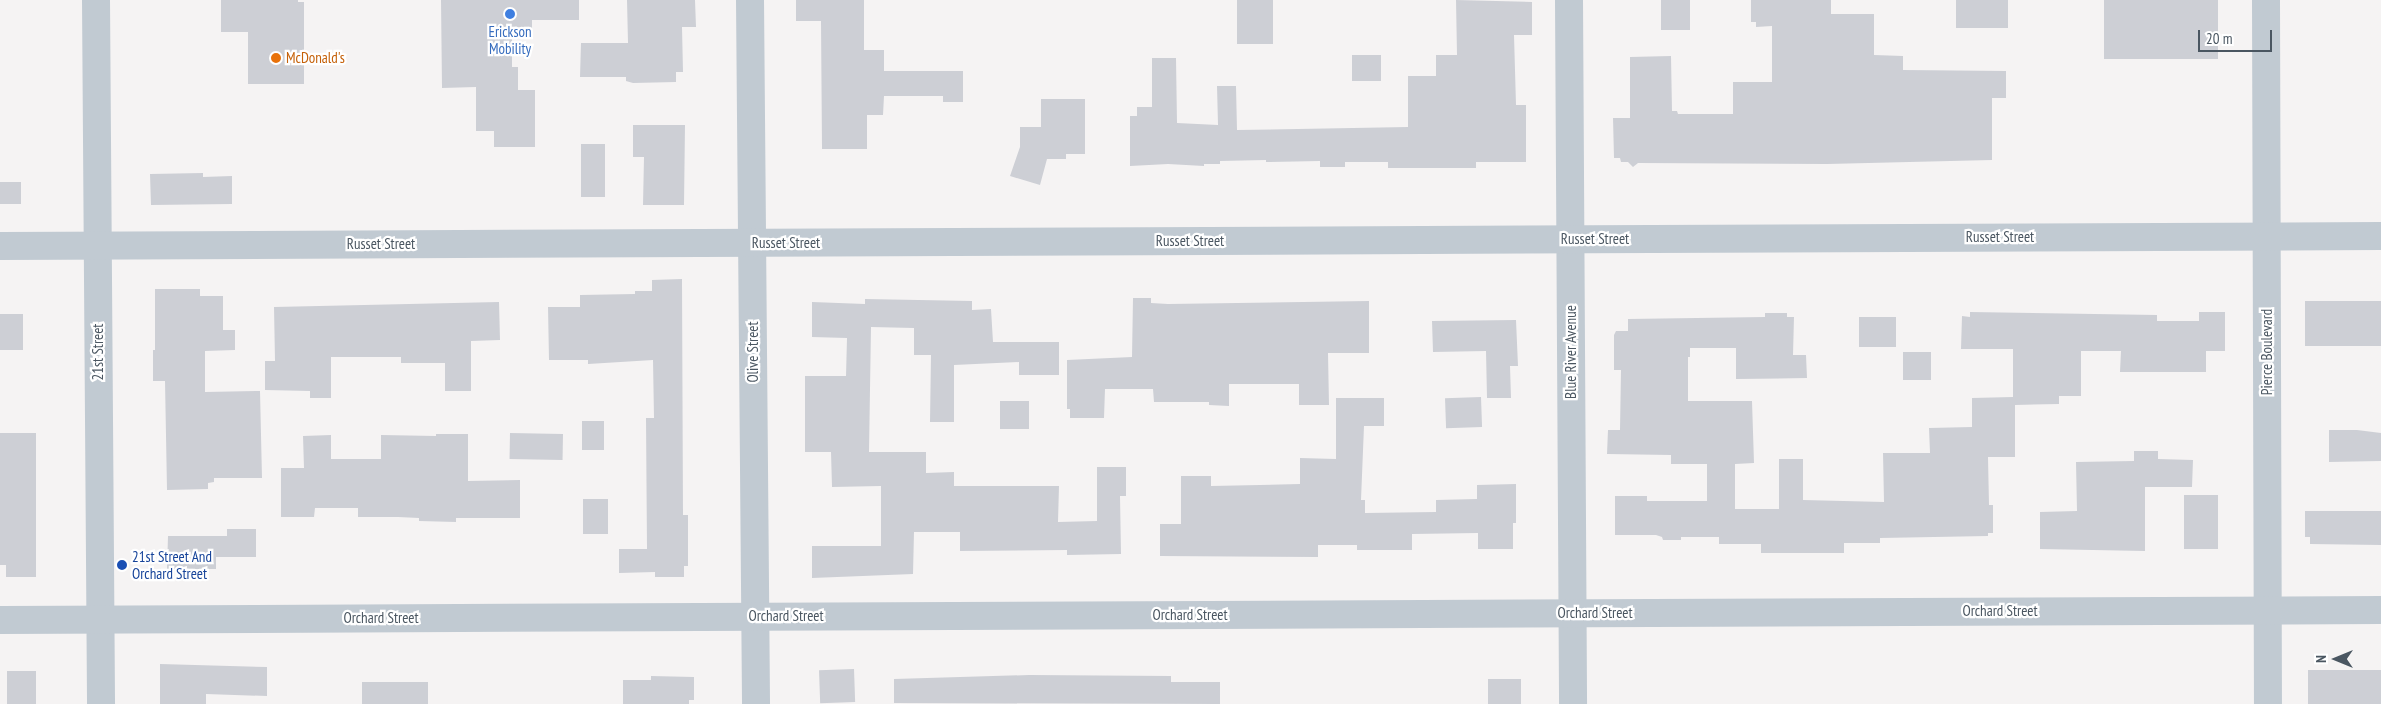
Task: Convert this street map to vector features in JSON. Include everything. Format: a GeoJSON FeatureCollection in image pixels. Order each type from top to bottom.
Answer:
{"type":"FeatureCollection","features":[{"type":"Feature","properties":{"kind":"street","name":"21st Street"},"geometry":{"type":"LineString","coordinates":[[96,0],[101,704]]}},
{"type":"Feature","properties":{"kind":"street","name":"Olive Street"},"geometry":{"type":"LineString","coordinates":[[750,0],[756,704]]}},
{"type":"Feature","properties":{"kind":"street","name":"Blue River Avenue"},"geometry":{"type":"LineString","coordinates":[[1569,0],[1572,704]]}},
{"type":"Feature","properties":{"kind":"street","name":"Pierce Boulevard"},"geometry":{"type":"LineString","coordinates":[[2266,0],[2268,704]]}},
{"type":"Feature","properties":{"kind":"street","name":"Russet Street"},"geometry":{"type":"LineString","coordinates":[[0,246],[2381,236]]}},
{"type":"Feature","properties":{"kind":"street","name":"Orchard Street"},"geometry":{"type":"LineString","coordinates":[[0,620],[2381,610]]}},
{"type":"Feature","properties":{"kind":"building","name":"McDonald's"},"geometry":{"type":"Polygon","coordinates":[[[221,0],[298,0],[298,2],[304,2],[304,84],[248,84],[248,32],[221,32],[221,0]]]}},
{"type":"Feature","properties":{"kind":"building"},"geometry":{"type":"Polygon","coordinates":[[[441,0],[579,0],[579,20],[532,20],[532,28],[512,28],[512,67],[518,67],[518,90],[535,90],[535,147],[494,147],[494,131],[476,131],[476,87],[442,88],[441,0]]]}},
{"type":"Feature","properties":{"kind":"building"},"geometry":{"type":"Polygon","coordinates":[[[627,0],[695,0],[696,27],[682,27],[683,72],[676,72],[676,82],[633,83],[626,81],[626,77],[580,77],[581,43],[628,43],[627,0]]]}},
{"type":"Feature","properties":{"kind":"building"},"geometry":{"type":"Polygon","coordinates":[[[796,0],[864,0],[864,50],[884,50],[884,71],[963,71],[963,102],[943,102],[943,96],[884,96],[883,115],[867,115],[867,149],[822,149],[821,21],[796,21],[796,0]]]}},
{"type":"Feature","properties":{"kind":"building"},"geometry":{"type":"Polygon","coordinates":[[[1237,0],[1273,0],[1273,44],[1237,44],[1237,0]]]}},
{"type":"Feature","properties":{"kind":"building"},"geometry":{"type":"Polygon","coordinates":[[[1456,0],[1532,2],[1532,35],[1514,35],[1516,105],[1526,105],[1526,162],[1476,162],[1476,168],[1388,168],[1388,162],[1345,162],[1345,167],[1320,167],[1320,161],[1266,162],[1266,160],[1220,161],[1220,164],[1204,164],[1204,166],[1168,164],[1130,166],[1130,116],[1137,116],[1137,107],[1152,107],[1152,58],[1176,58],[1177,123],[1218,125],[1217,86],[1236,86],[1237,130],[1408,127],[1408,76],[1436,76],[1436,55],[1457,55],[1456,0]]]}},
{"type":"Feature","properties":{"kind":"building"},"geometry":{"type":"Polygon","coordinates":[[[1661,0],[1690,0],[1690,30],[1661,30],[1661,0]]]}},
{"type":"Feature","properties":{"kind":"building"},"geometry":{"type":"Polygon","coordinates":[[[1751,0],[1831,0],[1831,14],[1874,14],[1874,55],[1903,56],[1903,70],[2006,71],[2006,98],[1992,98],[1992,160],[1827,164],[1638,163],[1633,167],[1628,162],[1621,162],[1620,158],[1614,158],[1613,118],[1630,118],[1630,57],[1671,56],[1672,111],[1677,111],[1678,114],[1733,114],[1733,82],[1772,82],[1772,26],[1756,27],[1756,22],[1751,22],[1751,0]]]}},
{"type":"Feature","properties":{"kind":"building"},"geometry":{"type":"Polygon","coordinates":[[[1956,0],[2008,0],[2008,28],[1956,28],[1956,0]]]}},
{"type":"Feature","properties":{"kind":"building"},"geometry":{"type":"Polygon","coordinates":[[[2104,0],[2218,0],[2218,59],[2104,59],[2104,0]]]}},
{"type":"Feature","properties":{"kind":"building"},"geometry":{"type":"Polygon","coordinates":[[[1352,55],[1381,55],[1381,81],[1352,81],[1352,55]]]}},
{"type":"Feature","properties":{"kind":"building"},"geometry":{"type":"Polygon","coordinates":[[[1041,99],[1085,99],[1085,154],[1066,154],[1066,159],[1047,159],[1040,185],[1010,176],[1020,147],[1020,127],[1041,127],[1041,99]]]}},
{"type":"Feature","properties":{"kind":"building"},"geometry":{"type":"Polygon","coordinates":[[[633,125],[685,125],[684,205],[643,205],[644,157],[633,157],[633,125]]]}},
{"type":"Feature","properties":{"kind":"building"},"geometry":{"type":"Polygon","coordinates":[[[581,144],[605,144],[605,197],[581,197],[581,144]]]}},
{"type":"Feature","properties":{"kind":"building"},"geometry":{"type":"Polygon","coordinates":[[[203,173],[203,177],[232,176],[232,204],[151,205],[150,174],[203,173]]]}},
{"type":"Feature","properties":{"kind":"building"},"geometry":{"type":"Polygon","coordinates":[[[0,182],[21,182],[21,204],[0,204],[0,182]]]}},
{"type":"Feature","properties":{"kind":"building"},"geometry":{"type":"Polygon","coordinates":[[[682,279],[683,515],[688,515],[688,566],[684,566],[684,577],[655,577],[655,572],[619,573],[619,549],[647,549],[646,418],[654,418],[653,360],[588,364],[588,360],[549,360],[548,307],[580,307],[580,295],[635,294],[635,291],[652,291],[652,280],[682,279]]]}},
{"type":"Feature","properties":{"kind":"building"},"geometry":{"type":"Polygon","coordinates":[[[155,289],[200,289],[200,296],[223,296],[223,330],[235,330],[235,350],[205,351],[205,392],[260,391],[262,478],[214,478],[214,482],[208,483],[208,489],[167,490],[165,381],[153,381],[155,289]]]}},
{"type":"Feature","properties":{"kind":"building"},"geometry":{"type":"Polygon","coordinates":[[[1133,298],[1151,298],[1151,303],[1168,304],[1369,301],[1369,353],[1328,353],[1329,405],[1299,405],[1299,384],[1229,384],[1229,406],[1209,405],[1209,402],[1154,402],[1153,389],[1105,389],[1104,418],[1070,418],[1070,409],[1067,409],[1067,360],[1132,357],[1133,298]]]}},
{"type":"Feature","properties":{"kind":"building"},"geometry":{"type":"Polygon","coordinates":[[[865,299],[972,301],[972,310],[991,309],[993,342],[1059,342],[1059,375],[1019,375],[1019,362],[954,365],[954,422],[930,422],[931,355],[914,355],[914,328],[871,327],[869,452],[926,452],[926,473],[954,472],[954,486],[1059,486],[1058,522],[1097,521],[1097,467],[1126,467],[1126,496],[1120,496],[1121,554],[1067,555],[1067,550],[960,551],[960,532],[914,532],[913,574],[812,578],[812,546],[881,546],[881,486],[832,487],[831,452],[805,452],[805,376],[846,376],[847,338],[812,337],[812,302],[865,304],[865,299]]]}},
{"type":"Feature","properties":{"kind":"building"},"geometry":{"type":"Polygon","coordinates":[[[2305,301],[2381,301],[2381,346],[2305,346],[2305,301]]]}},
{"type":"Feature","properties":{"kind":"building"},"geometry":{"type":"Polygon","coordinates":[[[499,302],[500,340],[471,341],[471,391],[445,391],[445,363],[401,363],[401,357],[331,357],[331,398],[310,398],[310,391],[265,390],[265,361],[275,361],[274,307],[499,302]]]}},
{"type":"Feature","properties":{"kind":"building"},"geometry":{"type":"Polygon","coordinates":[[[1970,312],[2157,315],[2157,321],[2199,321],[2199,312],[2225,312],[2225,351],[2206,351],[2206,372],[2120,372],[2121,351],[2081,351],[2081,396],[2059,396],[2059,404],[2015,405],[2015,457],[1988,457],[1989,505],[1993,505],[1993,533],[1988,533],[1988,536],[1880,538],[1880,543],[1844,543],[1844,553],[1761,553],[1761,544],[1719,544],[1719,537],[1681,537],[1681,540],[1663,540],[1662,537],[1656,535],[1615,535],[1615,496],[1647,496],[1647,501],[1707,501],[1707,464],[1671,464],[1671,455],[1607,454],[1608,430],[1620,430],[1621,370],[1614,370],[1614,335],[1616,331],[1628,331],[1628,319],[1765,317],[1765,313],[1787,313],[1787,317],[1794,317],[1793,355],[1806,355],[1807,378],[1736,379],[1736,348],[1690,348],[1690,357],[1688,357],[1688,401],[1752,401],[1754,463],[1735,464],[1735,509],[1779,509],[1779,459],[1803,459],[1803,500],[1884,502],[1883,453],[1930,453],[1929,428],[1972,427],[1972,398],[2013,397],[2013,349],[1961,349],[1962,316],[1970,317],[1970,312]]]}},
{"type":"Feature","properties":{"kind":"building"},"geometry":{"type":"Polygon","coordinates":[[[0,314],[23,314],[23,350],[0,350],[0,314]]]}},
{"type":"Feature","properties":{"kind":"building"},"geometry":{"type":"Polygon","coordinates":[[[1859,317],[1896,317],[1896,347],[1859,347],[1859,317]]]}},
{"type":"Feature","properties":{"kind":"building"},"geometry":{"type":"Polygon","coordinates":[[[1516,320],[1518,366],[1510,366],[1511,398],[1487,398],[1486,351],[1433,352],[1432,321],[1516,320]]]}},
{"type":"Feature","properties":{"kind":"building"},"geometry":{"type":"Polygon","coordinates":[[[1903,352],[1931,352],[1931,380],[1903,380],[1903,352]]]}},
{"type":"Feature","properties":{"kind":"building"},"geometry":{"type":"Polygon","coordinates":[[[1481,397],[1482,427],[1446,428],[1445,398],[1481,397]]]}},
{"type":"Feature","properties":{"kind":"building"},"geometry":{"type":"Polygon","coordinates":[[[1336,398],[1384,398],[1384,426],[1364,426],[1361,500],[1365,500],[1365,513],[1436,512],[1436,500],[1477,499],[1477,485],[1516,484],[1516,523],[1513,523],[1513,549],[1478,549],[1478,533],[1412,534],[1412,550],[1357,550],[1357,545],[1318,545],[1318,557],[1160,556],[1160,524],[1181,524],[1181,476],[1211,476],[1211,486],[1300,484],[1300,458],[1336,459],[1336,398]]]}},
{"type":"Feature","properties":{"kind":"building"},"geometry":{"type":"Polygon","coordinates":[[[1000,401],[1029,401],[1029,429],[1000,429],[1000,401]]]}},
{"type":"Feature","properties":{"kind":"building"},"geometry":{"type":"Polygon","coordinates":[[[582,421],[604,421],[604,450],[582,450],[582,421]]]}},
{"type":"Feature","properties":{"kind":"building"},"geometry":{"type":"Polygon","coordinates":[[[2329,430],[2357,430],[2381,433],[2381,461],[2329,462],[2329,430]]]}},
{"type":"Feature","properties":{"kind":"building"},"geometry":{"type":"Polygon","coordinates":[[[0,433],[36,433],[36,577],[6,577],[6,565],[0,565],[0,433]]]}},
{"type":"Feature","properties":{"kind":"building"},"geometry":{"type":"Polygon","coordinates":[[[510,433],[563,434],[563,460],[510,459],[510,433]]]}},
{"type":"Feature","properties":{"kind":"building"},"geometry":{"type":"Polygon","coordinates":[[[436,434],[468,434],[468,481],[520,480],[520,518],[456,518],[456,522],[419,521],[419,518],[358,517],[358,508],[315,508],[314,517],[281,517],[281,468],[304,468],[303,436],[331,435],[331,459],[381,459],[381,435],[436,436],[436,434]]]}},
{"type":"Feature","properties":{"kind":"building"},"geometry":{"type":"Polygon","coordinates":[[[2134,451],[2158,451],[2158,459],[2193,460],[2192,487],[2145,487],[2145,551],[2040,549],[2040,512],[2077,511],[2076,462],[2134,461],[2134,451]]]}},
{"type":"Feature","properties":{"kind":"building"},"geometry":{"type":"Polygon","coordinates":[[[2184,495],[2218,495],[2218,549],[2184,549],[2184,495]]]}},
{"type":"Feature","properties":{"kind":"building"},"geometry":{"type":"Polygon","coordinates":[[[583,499],[608,499],[608,534],[583,534],[583,499]]]}},
{"type":"Feature","properties":{"kind":"building"},"geometry":{"type":"Polygon","coordinates":[[[2305,511],[2381,511],[2381,545],[2310,544],[2310,537],[2305,537],[2305,511]]]}},
{"type":"Feature","properties":{"kind":"building"},"geometry":{"type":"Polygon","coordinates":[[[227,529],[256,529],[256,557],[216,557],[216,569],[167,569],[168,536],[227,536],[227,529]]]}},
{"type":"Feature","properties":{"kind":"building"},"geometry":{"type":"Polygon","coordinates":[[[160,664],[267,667],[267,696],[206,694],[206,704],[160,704],[160,664]]]}},
{"type":"Feature","properties":{"kind":"building"},"geometry":{"type":"Polygon","coordinates":[[[854,669],[855,702],[820,703],[819,670],[854,669]]]}},
{"type":"Feature","properties":{"kind":"building"},"geometry":{"type":"Polygon","coordinates":[[[2308,670],[2381,670],[2381,704],[2308,704],[2308,670]]]}},
{"type":"Feature","properties":{"kind":"building"},"geometry":{"type":"Polygon","coordinates":[[[7,671],[36,671],[36,704],[7,704],[7,671]]]}},
{"type":"Feature","properties":{"kind":"building"},"geometry":{"type":"Polygon","coordinates":[[[1029,675],[1171,676],[1171,682],[1220,682],[1220,704],[894,703],[894,679],[1029,675]]]}},
{"type":"Feature","properties":{"kind":"building"},"geometry":{"type":"Polygon","coordinates":[[[651,676],[694,677],[694,700],[689,700],[689,704],[623,704],[623,680],[651,680],[651,676]]]}},
{"type":"Feature","properties":{"kind":"building"},"geometry":{"type":"Polygon","coordinates":[[[1488,679],[1521,679],[1521,704],[1488,704],[1488,679]]]}},
{"type":"Feature","properties":{"kind":"building"},"geometry":{"type":"Polygon","coordinates":[[[362,682],[428,682],[428,704],[362,704],[362,682]]]}},
{"type":"Feature","properties":{"kind":"place","name":"Erickson Mobility"},"geometry":{"type":"Point","coordinates":[510,14]}},
{"type":"Feature","properties":{"kind":"place","name":"McDonald's"},"geometry":{"type":"Point","coordinates":[276,58]}},
{"type":"Feature","properties":{"kind":"place","name":"21st Street And Orchard Street"},"geometry":{"type":"Point","coordinates":[122,565]}}]}
